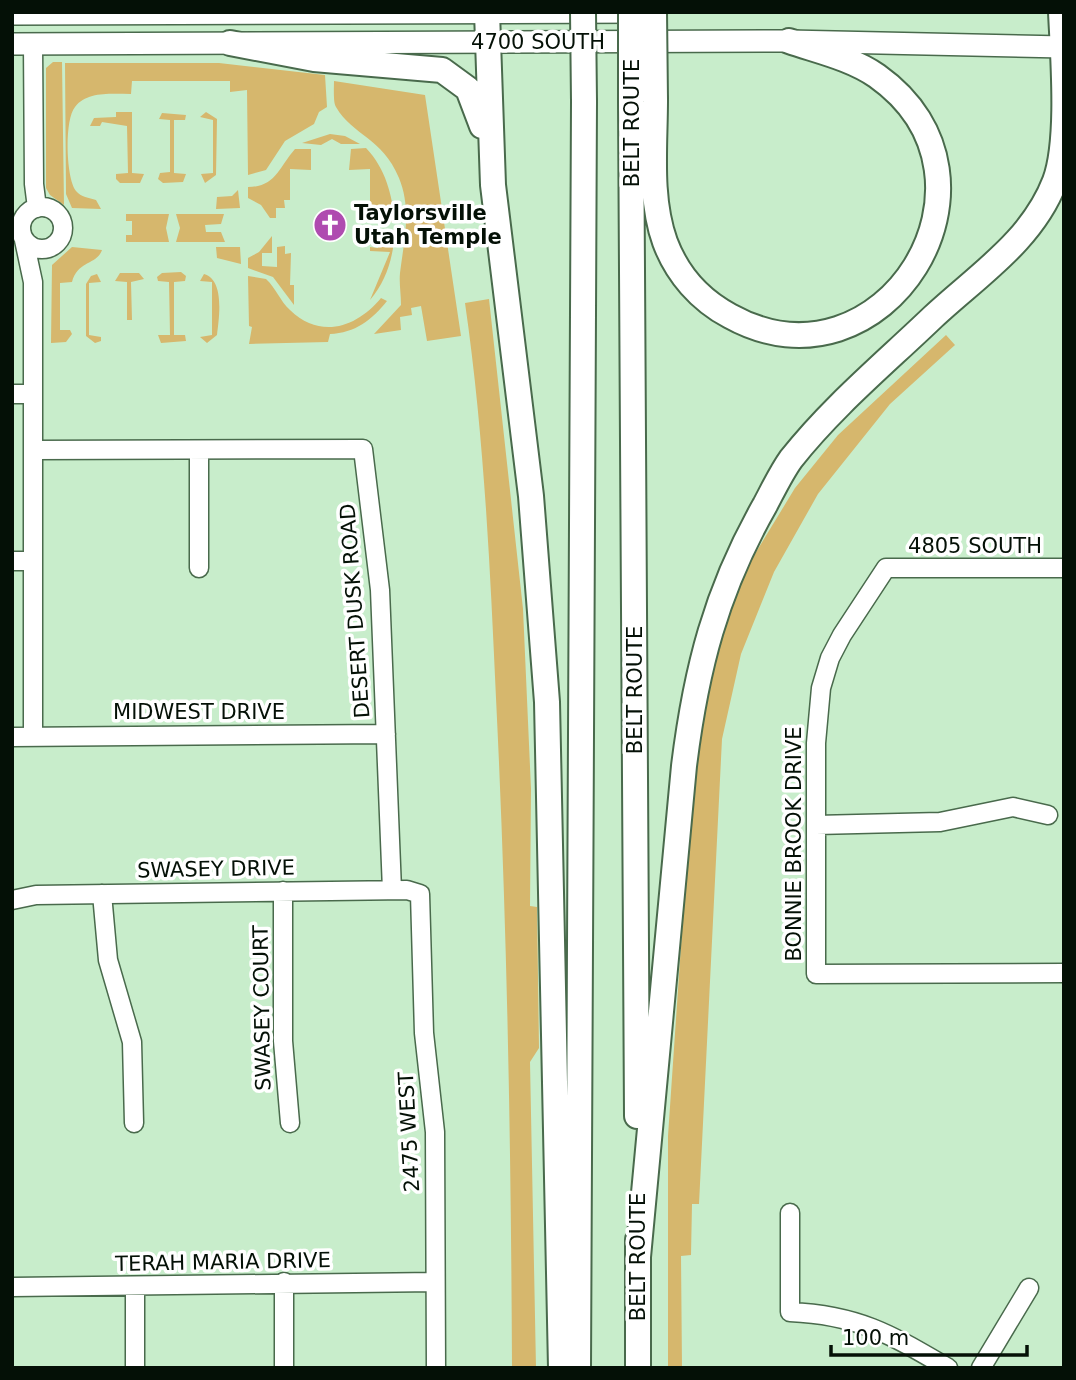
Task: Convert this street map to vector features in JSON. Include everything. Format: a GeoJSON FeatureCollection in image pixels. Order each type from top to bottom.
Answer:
{"type":"FeatureCollection","features":[{"type":"Feature","properties":{"kind":"highway"},"geometry":{"type":"LineString","coordinates":[[487,12],[493,185],[526,444],[544,663],[561,1368]]}},
{"type":"Feature","properties":{"kind":"highway"},"geometry":{"type":"LineString","coordinates":[[578,1368],[583,12]]}},
{"type":"Feature","properties":{"kind":"highway","name":"BELT ROUTE"},"geometry":{"type":"LineString","coordinates":[[631,12],[643,101],[638,1368]]}},
{"type":"Feature","properties":{"kind":"highway"},"geometry":{"type":"LineString","coordinates":[[653,12],[643,101],[658,218],[674,260],[697,292],[734,318],[767,330],[812,333],[856,320],[894,295],[922,259],[937,215],[938,180],[934,159],[916,116],[887,83],[853,63],[789,41]]}},
{"type":"Feature","properties":{"kind":"highway"},"geometry":{"type":"LineString","coordinates":[[638,1257],[684,765],[693,693],[715,611],[754,523],[790,461],[825,420],[954,297],[998,261],[1033,223],[1056,179],[1063,122],[1061,12]]}},
{"type":"Feature","properties":{"kind":"highway"},"geometry":{"type":"LineString","coordinates":[[230,43],[314,59],[432,67],[450,73],[463,83],[475,103],[493,185]]}},
{"type":"Feature","properties":{"kind":"main road","name":"4700 SOUTH"},"geometry":{"type":"LineString","coordinates":[[12,15],[662,12]]}},
{"type":"Feature","properties":{"kind":"main road","name":"4700 SOUTH"},"geometry":{"type":"LineString","coordinates":[[23,44],[789,41],[1063,47]]}},
{"type":"Feature","properties":{"kind":"street"},"geometry":{"type":"LineString","coordinates":[[23,44],[37,208]]}},
{"type":"Feature","properties":{"kind":"street"},"geometry":{"type":"LineString","coordinates":[[33,282],[43,257],[60,239],[62,223],[53,210],[37,208],[28,213],[19,232],[33,282],[33,737]]}},
{"type":"Feature","properties":{"kind":"street"},"geometry":{"type":"LineString","coordinates":[[19,232],[40,249],[52,246]]}},
{"type":"Feature","properties":{"kind":"street"},"geometry":{"type":"LineString","coordinates":[[12,394],[33,394]]}},
{"type":"Feature","properties":{"kind":"street","name":"DESERT DUSK ROAD"},"geometry":{"type":"LineString","coordinates":[[33,450],[363,449],[379,569],[392,890]]}},
{"type":"Feature","properties":{"kind":"street"},"geometry":{"type":"LineString","coordinates":[[199,451],[199,568]]}},
{"type":"Feature","properties":{"kind":"street"},"geometry":{"type":"LineString","coordinates":[[12,561],[33,561]]}},
{"type":"Feature","properties":{"kind":"street","name":"4805 SOUTH"},"geometry":{"type":"LineString","coordinates":[[886,568],[1064,568]]}},
{"type":"Feature","properties":{"kind":"street","name":"BONNIE BROOK DRIVE"},"geometry":{"type":"LineString","coordinates":[[886,568],[842,635],[830,658],[821,688],[816,731],[816,974],[1064,973]]}},
{"type":"Feature","properties":{"kind":"street","name":"MIDWEST DRIVE"},"geometry":{"type":"LineString","coordinates":[[12,737],[386,734]]}},
{"type":"Feature","properties":{"kind":"street"},"geometry":{"type":"LineString","coordinates":[[816,825],[940,822],[1013,807],[1048,815]]}},
{"type":"Feature","properties":{"kind":"street","name":"SWASEY DRIVE"},"geometry":{"type":"LineString","coordinates":[[12,900],[36,895],[283,891],[392,890],[420,894]]}},
{"type":"Feature","properties":{"kind":"street","name":"SWASEY COURT"},"geometry":{"type":"LineString","coordinates":[[283,891],[283,1041],[290,1123]]}},
{"type":"Feature","properties":{"kind":"street"},"geometry":{"type":"LineString","coordinates":[[102,894],[107,960],[132,1042],[134,1123]]}},
{"type":"Feature","properties":{"kind":"street","name":"2475 WEST"},"geometry":{"type":"LineString","coordinates":[[420,894],[424,1033],[435,1132],[436,1368]]}},
{"type":"Feature","properties":{"kind":"street"},"geometry":{"type":"LineString","coordinates":[[789,1213],[789,1312],[833,1315],[862,1322],[886,1332],[948,1368]]}},
{"type":"Feature","properties":{"kind":"street"},"geometry":{"type":"LineString","coordinates":[[284,1282],[284,1368]]}},
{"type":"Feature","properties":{"kind":"street","name":"TERAH MARIA DRIVE"},"geometry":{"type":"LineString","coordinates":[[12,1287],[435,1282]]}},
{"type":"Feature","properties":{"kind":"street"},"geometry":{"type":"LineString","coordinates":[[135,1287],[135,1368]]}},
{"type":"Feature","properties":{"kind":"street"},"geometry":{"type":"LineString","coordinates":[[981,1368],[1028,1288]]}},
{"type":"Feature","properties":{"kind":"shaded area"},"geometry":{"type":"Polygon","coordinates":[[[53,62],[62,62],[64,205],[50,195],[46,188],[46,68],[53,62]]]}},
{"type":"Feature","properties":{"kind":"shaded area"},"geometry":{"type":"Polygon","coordinates":[[[65,63],[219,63],[325,75],[327,107],[319,112],[314,124],[285,141],[266,170],[248,175],[247,90],[230,92],[230,81],[132,81],[131,94],[86,98],[71,114],[68,163],[76,191],[96,200],[101,209],[72,208],[66,194],[65,63]]]}},
{"type":"Feature","properties":{"kind":"shaded area"},"geometry":{"type":"Polygon","coordinates":[[[334,81],[425,95],[461,336],[427,341],[421,306],[411,308],[412,315],[400,317],[401,330],[374,334],[401,305],[405,202],[392,164],[336,107],[334,81]]]}},
{"type":"Feature","properties":{"kind":"shaded area"},"geometry":{"type":"Polygon","coordinates":[[[116,112],[132,112],[132,173],[144,174],[140,183],[120,183],[116,179],[116,174],[128,173],[127,126],[102,122],[100,126],[90,126],[94,118],[116,117],[116,112]]]}},
{"type":"Feature","properties":{"kind":"shaded area"},"geometry":{"type":"Polygon","coordinates":[[[206,112],[217,119],[216,175],[205,183],[201,174],[213,173],[213,120],[200,117],[206,112]]]}},
{"type":"Feature","properties":{"kind":"shaded area"},"geometry":{"type":"Polygon","coordinates":[[[162,113],[186,115],[185,120],[174,120],[174,173],[186,174],[183,182],[163,183],[158,179],[160,173],[170,172],[170,120],[159,119],[162,113]]]}},
{"type":"Feature","properties":{"kind":"shaded area"},"geometry":{"type":"Polygon","coordinates":[[[330,134],[345,136],[360,144],[341,144],[332,139],[321,145],[302,143],[330,134]]]}},
{"type":"Feature","properties":{"kind":"shaded area"},"geometry":{"type":"Polygon","coordinates":[[[366,148],[379,165],[387,183],[395,222],[384,222],[385,214],[377,214],[377,206],[370,208],[370,169],[349,170],[351,149],[366,148]]]}},
{"type":"Feature","properties":{"kind":"shaded area"},"geometry":{"type":"Polygon","coordinates":[[[295,149],[311,149],[311,170],[290,169],[290,200],[284,200],[285,208],[276,208],[276,218],[270,218],[261,205],[248,198],[248,187],[271,180],[295,149]]]}},
{"type":"Feature","properties":{"kind":"shaded area"},"geometry":{"type":"Polygon","coordinates":[[[238,190],[240,208],[216,209],[217,197],[232,196],[238,190]]]}},
{"type":"Feature","properties":{"kind":"shaded area"},"geometry":{"type":"Polygon","coordinates":[[[126,214],[169,214],[166,228],[169,242],[126,242],[126,235],[132,235],[132,221],[126,221],[126,214]]]}},
{"type":"Feature","properties":{"kind":"shaded area"},"geometry":{"type":"Polygon","coordinates":[[[176,214],[224,214],[221,224],[205,225],[206,232],[221,232],[225,242],[176,242],[180,228],[176,214]]]}},
{"type":"Feature","properties":{"kind":"shaded area"},"geometry":{"type":"Polygon","coordinates":[[[384,232],[395,232],[393,250],[385,276],[370,300],[390,252],[370,251],[370,247],[378,248],[377,240],[385,240],[384,232]]]}},
{"type":"Feature","properties":{"kind":"shaded area"},"geometry":{"type":"Polygon","coordinates":[[[272,236],[272,253],[262,253],[262,266],[277,267],[277,247],[285,246],[285,254],[291,253],[290,285],[294,285],[294,305],[273,277],[248,268],[248,258],[259,252],[272,236]]]}},
{"type":"Feature","properties":{"kind":"shaded area"},"geometry":{"type":"Polygon","coordinates":[[[72,247],[102,250],[100,255],[79,270],[72,282],[60,283],[60,330],[70,330],[72,334],[66,342],[51,343],[52,265],[72,247]]]}},
{"type":"Feature","properties":{"kind":"shaded area"},"geometry":{"type":"Polygon","coordinates":[[[216,247],[240,247],[241,264],[217,258],[216,247]]]}},
{"type":"Feature","properties":{"kind":"shaded area"},"geometry":{"type":"Polygon","coordinates":[[[181,272],[186,276],[185,281],[174,282],[174,335],[185,335],[186,341],[161,343],[158,335],[170,335],[169,282],[158,281],[157,277],[162,273],[181,272]]]}},
{"type":"Feature","properties":{"kind":"shaded area"},"geometry":{"type":"Polygon","coordinates":[[[120,273],[139,273],[144,279],[131,282],[132,320],[127,320],[127,282],[115,281],[120,273]]]}},
{"type":"Feature","properties":{"kind":"shaded area"},"geometry":{"type":"Polygon","coordinates":[[[97,274],[101,282],[89,283],[89,335],[101,337],[101,341],[95,343],[86,336],[86,284],[91,276],[97,274]]]}},
{"type":"Feature","properties":{"kind":"shaded area"},"geometry":{"type":"Polygon","coordinates":[[[204,274],[215,284],[219,300],[217,335],[207,343],[200,337],[212,335],[212,282],[200,281],[204,274]]]}},
{"type":"Feature","properties":{"kind":"shaded area"},"geometry":{"type":"Polygon","coordinates":[[[248,276],[266,279],[290,310],[314,325],[338,326],[361,316],[381,298],[387,301],[362,324],[347,331],[330,334],[328,342],[249,344],[252,327],[249,326],[248,276]]]}},
{"type":"Feature","properties":{"kind":"shaded area"},"geometry":{"type":"Polygon","coordinates":[[[489,299],[523,609],[531,789],[530,906],[537,907],[539,1048],[530,1062],[536,1368],[512,1368],[508,1033],[500,782],[485,500],[465,303],[489,299]]]}},
{"type":"Feature","properties":{"kind":"shaded area"},"geometry":{"type":"Polygon","coordinates":[[[946,335],[955,345],[890,404],[818,494],[774,572],[741,654],[722,739],[699,1204],[692,1204],[691,1255],[681,1256],[682,1368],[668,1368],[668,1136],[695,741],[725,620],[747,567],[795,488],[838,435],[946,335]]]}},
{"type":"Feature","properties":{"kind":"place","name":"Taylorsville Utah Temple"},"geometry":{"type":"Point","coordinates":[330,225]}}]}
